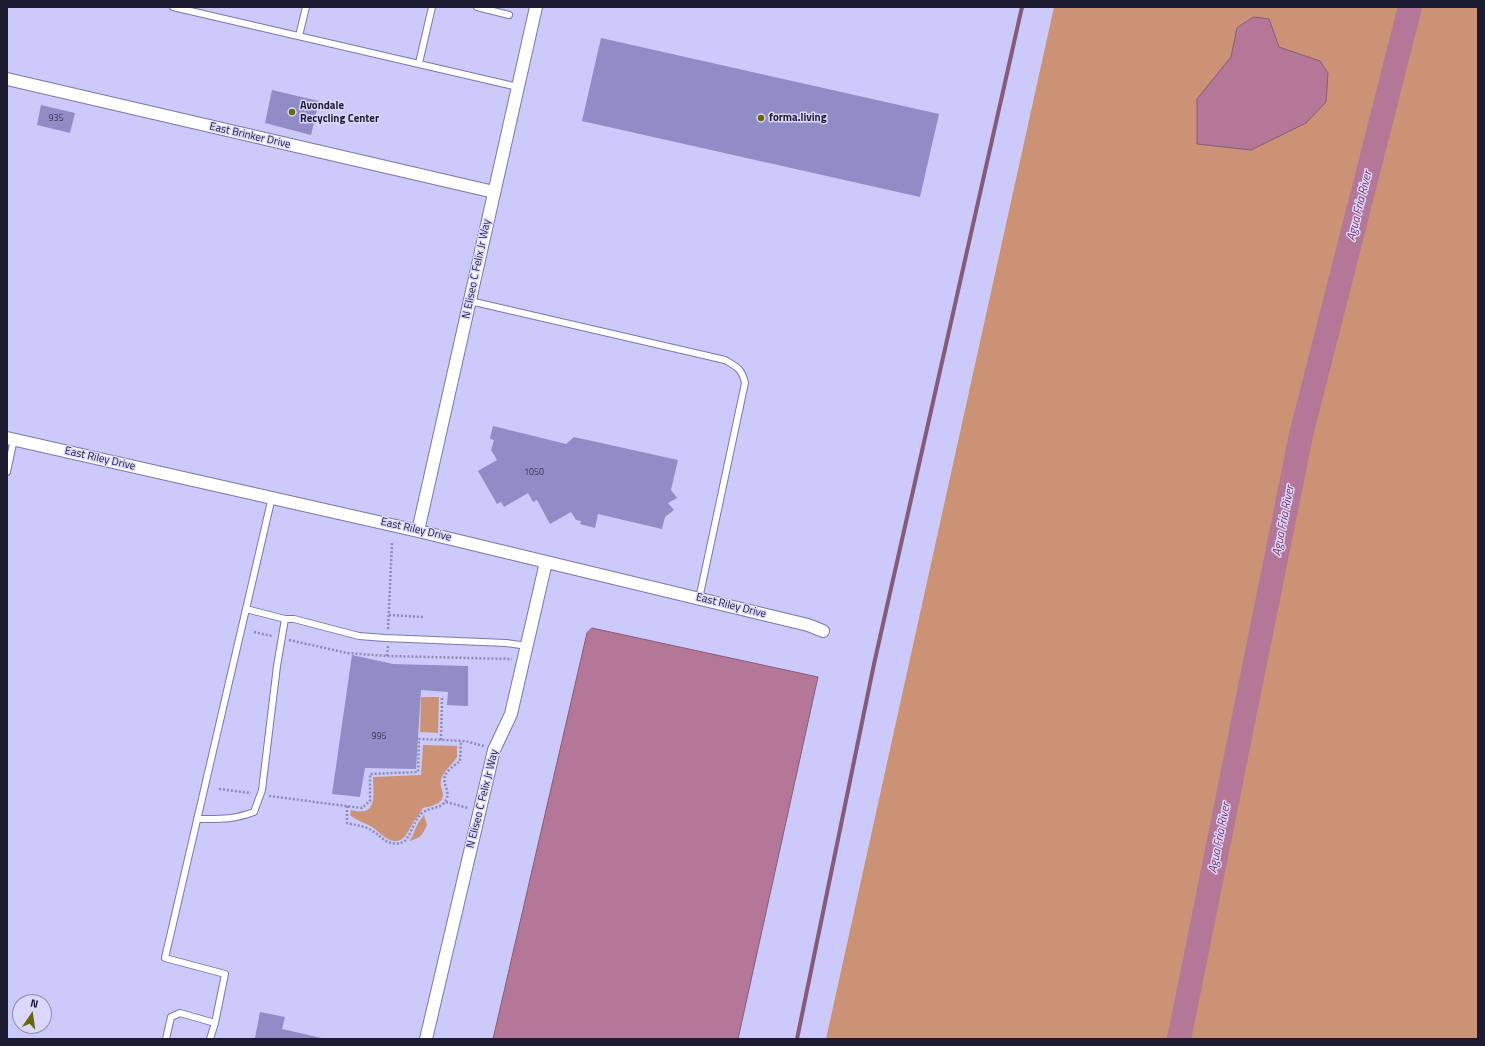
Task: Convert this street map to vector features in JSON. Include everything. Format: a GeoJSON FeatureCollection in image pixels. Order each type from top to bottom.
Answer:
{"type":"FeatureCollection","features":[{"type":"Feature","properties":{"kind":"street","name":"N Eliseo C Felix Jr Way"},"geometry":{"type":"LineString","coordinates":[[418,530],[536,7]]}},
{"type":"Feature","properties":{"kind":"street","name":"East Brinker Drive"},"geometry":{"type":"LineString","coordinates":[[7,79],[494,192]]}},
{"type":"Feature","properties":{"kind":"street","name":"East Riley Drive"},"geometry":{"type":"LineString","coordinates":[[10,439],[418,530],[808,625],[823,631]]}},
{"type":"Feature","properties":{"kind":"street","name":"N Eliseo C Felix Jr Way"},"geometry":{"type":"LineString","coordinates":[[426,1039],[494,750],[511,714],[528,646],[546,562]]}},
{"type":"Feature","properties":{"kind":"lane"},"geometry":{"type":"LineString","coordinates":[[173,7],[188,9],[518,87]]}},
{"type":"Feature","properties":{"kind":"lane"},"geometry":{"type":"LineString","coordinates":[[299,36],[306,7]]}},
{"type":"Feature","properties":{"kind":"lane"},"geometry":{"type":"LineString","coordinates":[[419,63],[432,7]]}},
{"type":"Feature","properties":{"kind":"lane"},"geometry":{"type":"LineString","coordinates":[[477,7],[508,15]]}},
{"type":"Feature","properties":{"kind":"lane"},"geometry":{"type":"LineString","coordinates":[[470,301],[725,360],[743,373],[745,383],[699,599]]}},
{"type":"Feature","properties":{"kind":"lane"},"geometry":{"type":"LineString","coordinates":[[7,472],[10,439]]}},
{"type":"Feature","properties":{"kind":"lane"},"geometry":{"type":"LineString","coordinates":[[212,1038],[214,1022],[225,974],[165,958],[272,497]]}},
{"type":"Feature","properties":{"kind":"lane"},"geometry":{"type":"LineString","coordinates":[[246,609],[285,619],[294,619],[359,636],[506,643],[528,646]]}},
{"type":"Feature","properties":{"kind":"lane"},"geometry":{"type":"LineString","coordinates":[[197,819],[239,818],[254,812],[261,795],[285,619]]}},
{"type":"Feature","properties":{"kind":"lane"},"geometry":{"type":"LineString","coordinates":[[166,1039],[171,1017],[180,1013],[214,1022]]}},
{"type":"Feature","properties":{"kind":"path"},"geometry":{"type":"LineString","coordinates":[[387,656],[392,543]]}},
{"type":"Feature","properties":{"kind":"path"},"geometry":{"type":"LineString","coordinates":[[389,615],[423,616]]}},
{"type":"Feature","properties":{"kind":"path"},"geometry":{"type":"LineString","coordinates":[[254,632],[347,653],[387,656],[513,659]]}},
{"type":"Feature","properties":{"kind":"path"},"geometry":{"type":"LineString","coordinates":[[441,740],[442,697]]}},
{"type":"Feature","properties":{"kind":"path"},"geometry":{"type":"LineString","coordinates":[[219,789],[362,808],[370,801],[370,774],[418,772],[419,739],[461,741],[484,746]]}},
{"type":"Feature","properties":{"kind":"path"},"geometry":{"type":"LineString","coordinates":[[347,806],[347,823],[370,829],[382,839],[390,843],[398,844],[406,841],[416,820],[421,814],[427,810],[441,806],[446,802],[448,796],[444,779],[445,775],[460,761],[461,741]]}},
{"type":"Feature","properties":{"kind":"path"},"geometry":{"type":"LineString","coordinates":[[446,802],[468,808]]}},
{"type":"Feature","properties":{"kind":"shaded area"},"geometry":{"type":"Polygon","coordinates":[[[1054,7],[1478,7],[1478,1039],[826,1039],[1054,7]]]}},
{"type":"Feature","properties":{"kind":"shaded area"},"geometry":{"type":"Polygon","coordinates":[[[1254,17],[1269,19],[1279,47],[1320,61],[1328,73],[1326,102],[1306,123],[1251,150],[1197,144],[1197,99],[1231,57],[1237,28],[1254,17]]]}},
{"type":"Feature","properties":{"kind":"shaded area"},"geometry":{"type":"Polygon","coordinates":[[[592,628],[818,677],[738,1039],[493,1039],[587,633],[592,628]]]}},
{"type":"Feature","properties":{"kind":"shaded area"},"geometry":{"type":"Polygon","coordinates":[[[421,697],[439,697],[438,733],[420,732],[421,697]]]}},
{"type":"Feature","properties":{"kind":"shaded area"},"geometry":{"type":"Polygon","coordinates":[[[423,745],[457,746],[457,757],[442,777],[441,784],[443,794],[441,801],[435,805],[423,808],[403,839],[395,841],[390,840],[372,827],[350,815],[351,810],[364,811],[371,806],[374,792],[373,777],[421,775],[423,745]]]}},
{"type":"Feature","properties":{"kind":"shaded area"},"geometry":{"type":"Polygon","coordinates":[[[424,815],[427,825],[424,832],[419,838],[409,841],[418,823],[424,815]]]}},
{"type":"Feature","properties":{"kind":"building","name":"forma.living"},"geometry":{"type":"Polygon","coordinates":[[[601,38],[939,114],[920,197],[582,121],[601,38]]]}},
{"type":"Feature","properties":{"kind":"building","name":"Avondale Recycling Center"},"geometry":{"type":"Polygon","coordinates":[[[272,90],[319,101],[311,135],[265,123],[272,90]]]}},
{"type":"Feature","properties":{"kind":"building"},"geometry":{"type":"Polygon","coordinates":[[[41,105],[75,113],[70,133],[37,125],[41,105]]]}},
{"type":"Feature","properties":{"kind":"building"},"geometry":{"type":"Polygon","coordinates":[[[493,426],[566,444],[574,437],[678,460],[671,490],[677,498],[668,503],[674,510],[665,517],[662,529],[598,514],[595,528],[580,524],[581,521],[576,520],[571,512],[550,524],[537,500],[533,502],[528,493],[504,507],[501,502],[497,504],[478,471],[497,460],[491,450],[494,440],[490,439],[493,426]]]}},
{"type":"Feature","properties":{"kind":"building"},"geometry":{"type":"Polygon","coordinates":[[[352,655],[393,664],[468,666],[468,706],[447,705],[448,692],[421,690],[416,769],[365,768],[360,797],[332,794],[352,655]]]}},
{"type":"Feature","properties":{"kind":"building"},"geometry":{"type":"Polygon","coordinates":[[[260,1012],[285,1017],[282,1029],[326,1039],[255,1038],[260,1012]]]}},
{"type":"Feature","properties":{"kind":"waterway"},"geometry":{"type":"LineString","coordinates":[[797,1039],[874,664],[1022,7]]}},
{"type":"Feature","properties":{"kind":"waterway","name":"Agua Fria River"},"geometry":{"type":"LineString","coordinates":[[1179,1039],[1301,435],[1410,7]]}},
{"type":"Feature","properties":{"kind":"place","name":"Avondale Recycling Center"},"geometry":{"type":"Point","coordinates":[292,112]}},
{"type":"Feature","properties":{"kind":"place","name":"forma.living"},"geometry":{"type":"Point","coordinates":[761,118]}}]}
